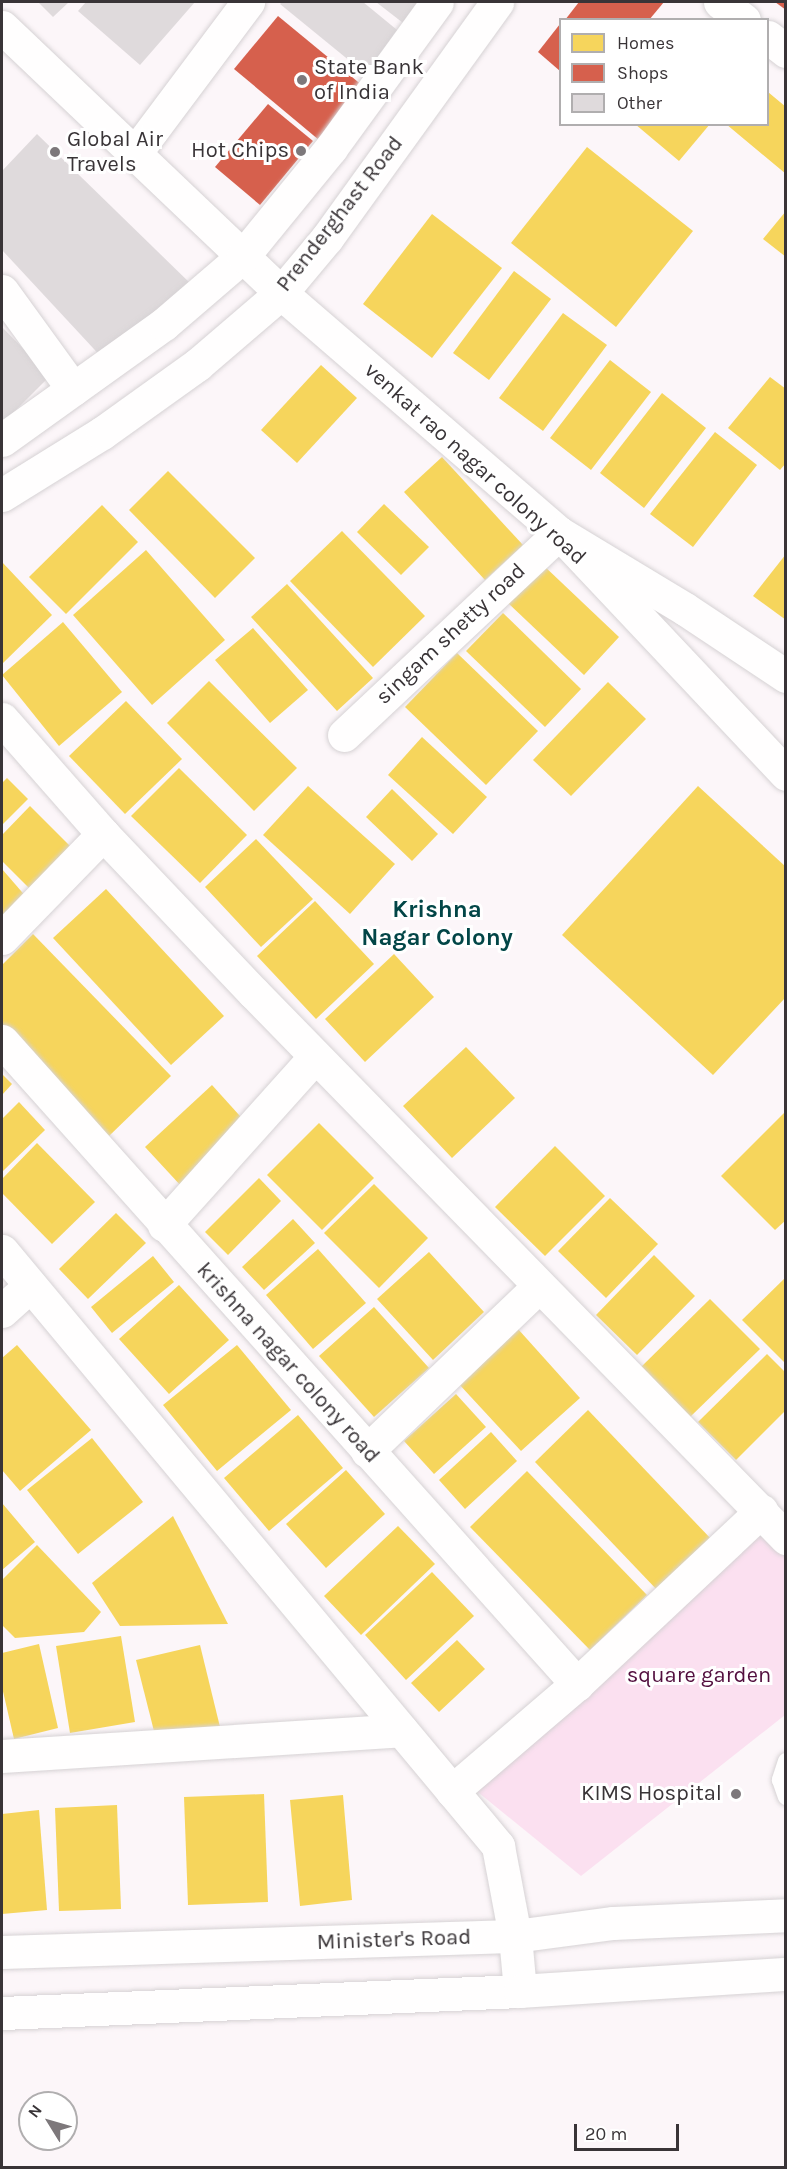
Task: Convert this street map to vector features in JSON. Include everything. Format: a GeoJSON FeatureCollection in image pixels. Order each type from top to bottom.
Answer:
{"type":"FeatureCollection","features":[{"type":"Feature","properties":{"kind":"street"},"geometry":{"type":"LineString","coordinates":[[135,153],[248,2]]}},
{"type":"Feature","properties":{"kind":"street"},"geometry":{"type":"LineString","coordinates":[[2,440],[164,324],[243,256],[332,148],[437,2]]}},
{"type":"Feature","properties":{"kind":"street","name":"Prenderghast Road"},"geometry":{"type":"LineString","coordinates":[[2,495],[102,433],[196,365],[281,293],[327,238],[497,2]]}},
{"type":"Feature","properties":{"kind":"street"},"geometry":{"type":"LineString","coordinates":[[720,2],[741,18]]}},
{"type":"Feature","properties":{"kind":"street","name":"venkat rao nagar colony road"},"geometry":{"type":"LineString","coordinates":[[2,27],[281,293],[559,533],[786,774]]}},
{"type":"Feature","properties":{"kind":"street"},"geometry":{"type":"LineString","coordinates":[[769,38],[786,51]]}},
{"type":"Feature","properties":{"kind":"street"},"geometry":{"type":"LineString","coordinates":[[2,291],[73,389]]}},
{"type":"Feature","properties":{"kind":"street"},"geometry":{"type":"LineString","coordinates":[[559,533],[685,609],[786,676]]}},
{"type":"Feature","properties":{"kind":"street","name":"singam shetty road"},"geometry":{"type":"LineString","coordinates":[[344,735],[559,533]]}},
{"type":"Feature","properties":{"kind":"street"},"geometry":{"type":"LineString","coordinates":[[2,719],[103,834],[315,1057],[537,1288],[786,1538]]}},
{"type":"Feature","properties":{"kind":"street"},"geometry":{"type":"LineString","coordinates":[[2,938],[103,834]]}},
{"type":"Feature","properties":{"kind":"street","name":"krishna nagar colony road"},"geometry":{"type":"LineString","coordinates":[[2,1041],[164,1225],[577,1684]]}},
{"type":"Feature","properties":{"kind":"street"},"geometry":{"type":"LineString","coordinates":[[164,1225],[315,1057]]}},
{"type":"Feature","properties":{"kind":"street"},"geometry":{"type":"LineString","coordinates":[[2,1251],[498,1846],[515,1936],[520,1991]]}},
{"type":"Feature","properties":{"kind":"street"},"geometry":{"type":"LineString","coordinates":[[2,1311],[30,1286]]}},
{"type":"Feature","properties":{"kind":"street"},"geometry":{"type":"LineString","coordinates":[[367,1452],[537,1288]]}},
{"type":"Feature","properties":{"kind":"street"},"geometry":{"type":"LineString","coordinates":[[452,1791],[577,1684],[760,1510]]}},
{"type":"Feature","properties":{"kind":"street"},"geometry":{"type":"LineString","coordinates":[[2,1753],[401,1730]]}},
{"type":"Feature","properties":{"kind":"street","name":"Minister's Road"},"geometry":{"type":"LineString","coordinates":[[2,1952],[515,1936],[613,1923],[786,1915]]}},
{"type":"Feature","properties":{"kind":"street"},"geometry":{"type":"LineString","coordinates":[[2,2013],[520,1991],[786,1974]]}},
{"type":"Feature","properties":{"kind":"lane"},"geometry":{"type":"LineString","coordinates":[[786,1761],[780,1780],[786,1797]]}},
{"type":"Feature","properties":{"kind":"green space","name":"square garden"},"geometry":{"type":"Polygon","coordinates":[[[748,1514],[785,1548],[785,1715],[581,1876],[463,1780],[748,1514]]]}},
{"type":"Feature","properties":{"kind":"building: Homes"},"geometry":{"type":"Polygon","coordinates":[[[769,93],[786,107],[786,174],[728,126],[769,126],[769,93]]]}},
{"type":"Feature","properties":{"kind":"building: Homes"},"geometry":{"type":"Polygon","coordinates":[[[637,126],[708,126],[679,161],[637,126]]]}},
{"type":"Feature","properties":{"kind":"building: Homes"},"geometry":{"type":"Polygon","coordinates":[[[587,147],[693,231],[616,327],[511,243],[587,147]]]}},
{"type":"Feature","properties":{"kind":"building: Homes"},"geometry":{"type":"Polygon","coordinates":[[[786,211],[786,257],[763,239],[786,211]]]}},
{"type":"Feature","properties":{"kind":"building: Homes"},"geometry":{"type":"Polygon","coordinates":[[[432,214],[502,268],[432,358],[363,304],[432,214]]]}},
{"type":"Feature","properties":{"kind":"building: Homes"},"geometry":{"type":"Polygon","coordinates":[[[514,271],[551,299],[489,380],[453,353],[514,271]]]}},
{"type":"Feature","properties":{"kind":"building: Homes"},"geometry":{"type":"Polygon","coordinates":[[[563,313],[607,345],[543,431],[499,398],[563,313]]]}},
{"type":"Feature","properties":{"kind":"building: Homes"},"geometry":{"type":"Polygon","coordinates":[[[610,360],[651,392],[591,470],[550,438],[610,360]]]}},
{"type":"Feature","properties":{"kind":"building: Homes"},"geometry":{"type":"Polygon","coordinates":[[[321,365],[357,398],[297,463],[261,430],[321,365]]]}},
{"type":"Feature","properties":{"kind":"building: Homes"},"geometry":{"type":"Polygon","coordinates":[[[770,377],[786,389],[786,463],[780,470],[728,428],[770,377]]]}},
{"type":"Feature","properties":{"kind":"building: Homes"},"geometry":{"type":"Polygon","coordinates":[[[662,393],[706,428],[644,508],[600,473],[662,393]]]}},
{"type":"Feature","properties":{"kind":"building: Homes"},"geometry":{"type":"Polygon","coordinates":[[[715,432],[757,465],[693,547],[650,514],[715,432]]]}},
{"type":"Feature","properties":{"kind":"building: Homes"},"geometry":{"type":"Polygon","coordinates":[[[442,457],[523,545],[485,580],[404,492],[442,457]]]}},
{"type":"Feature","properties":{"kind":"building: Homes"},"geometry":{"type":"Polygon","coordinates":[[[168,471],[255,558],[215,598],[129,510],[168,471]]]}},
{"type":"Feature","properties":{"kind":"building: Homes"},"geometry":{"type":"Polygon","coordinates":[[[384,504],[429,547],[401,575],[357,532],[384,504]]]}},
{"type":"Feature","properties":{"kind":"building: Homes"},"geometry":{"type":"Polygon","coordinates":[[[102,505],[138,542],[66,614],[29,577],[102,505]]]}},
{"type":"Feature","properties":{"kind":"building: Homes"},"geometry":{"type":"Polygon","coordinates":[[[342,531],[425,616],[373,667],[290,581],[342,531]]]}},
{"type":"Feature","properties":{"kind":"building: Homes"},"geometry":{"type":"Polygon","coordinates":[[[146,550],[225,640],[152,705],[73,615],[146,550]]]}},
{"type":"Feature","properties":{"kind":"building: Homes"},"geometry":{"type":"Polygon","coordinates":[[[786,554],[786,620],[753,596],[786,554]]]}},
{"type":"Feature","properties":{"kind":"building: Homes"},"geometry":{"type":"Polygon","coordinates":[[[2,562],[52,615],[2,664],[2,562]]]}},
{"type":"Feature","properties":{"kind":"building: Homes"},"geometry":{"type":"Polygon","coordinates":[[[542,564],[619,637],[584,675],[506,601],[542,564]]]}},
{"type":"Feature","properties":{"kind":"building: Homes"},"geometry":{"type":"Polygon","coordinates":[[[287,584],[373,678],[337,711],[251,617],[287,584]]]}},
{"type":"Feature","properties":{"kind":"building: Homes"},"geometry":{"type":"Polygon","coordinates":[[[503,613],[581,689],[545,727],[466,651],[503,613]]]}},
{"type":"Feature","properties":{"kind":"building: Homes"},"geometry":{"type":"Polygon","coordinates":[[[63,622],[122,692],[59,746],[2,675],[63,622]]]}},
{"type":"Feature","properties":{"kind":"building: Homes"},"geometry":{"type":"Polygon","coordinates":[[[253,628],[308,690],[270,723],[215,660],[253,628]]]}},
{"type":"Feature","properties":{"kind":"building: Homes"},"geometry":{"type":"Polygon","coordinates":[[[457,653],[538,731],[486,785],[405,707],[457,653]]]}},
{"type":"Feature","properties":{"kind":"building: Homes"},"geometry":{"type":"Polygon","coordinates":[[[209,681],[297,768],[254,811],[167,723],[209,681]]]}},
{"type":"Feature","properties":{"kind":"building: Homes"},"geometry":{"type":"Polygon","coordinates":[[[608,682],[646,719],[571,796],[533,760],[608,682]]]}},
{"type":"Feature","properties":{"kind":"building: Homes"},"geometry":{"type":"Polygon","coordinates":[[[126,701],[182,759],[125,814],[69,756],[126,701]]]}},
{"type":"Feature","properties":{"kind":"building: Homes"},"geometry":{"type":"Polygon","coordinates":[[[422,737],[487,797],[453,834],[388,775],[422,737]]]}},
{"type":"Feature","properties":{"kind":"building: Homes"},"geometry":{"type":"Polygon","coordinates":[[[179,768],[247,835],[200,883],[131,816],[179,768]]]}},
{"type":"Feature","properties":{"kind":"building: Homes"},"geometry":{"type":"Polygon","coordinates":[[[7,778],[28,799],[2,825],[2,783],[7,778]]]}},
{"type":"Feature","properties":{"kind":"building: Homes"},"geometry":{"type":"Polygon","coordinates":[[[308,786],[395,864],[350,914],[263,835],[308,786]]]}},
{"type":"Feature","properties":{"kind":"building: Homes"},"geometry":{"type":"Polygon","coordinates":[[[698,786],[786,867],[786,997],[713,1075],[562,935],[698,786]]]}},
{"type":"Feature","properties":{"kind":"building: Homes"},"geometry":{"type":"Polygon","coordinates":[[[392,789],[438,834],[412,861],[366,817],[392,789]]]}},
{"type":"Feature","properties":{"kind":"building: Homes"},"geometry":{"type":"Polygon","coordinates":[[[30,806],[73,849],[32,891],[2,861],[2,835],[30,806]]]}},
{"type":"Feature","properties":{"kind":"building: Homes"},"geometry":{"type":"Polygon","coordinates":[[[256,839],[313,899],[261,947],[205,887],[256,839]]]}},
{"type":"Feature","properties":{"kind":"building: Homes"},"geometry":{"type":"Polygon","coordinates":[[[2,869],[28,899],[2,922],[2,869]]]}},
{"type":"Feature","properties":{"kind":"building: Homes"},"geometry":{"type":"Polygon","coordinates":[[[106,889],[224,1016],[171,1065],[53,938],[106,889]]]}},
{"type":"Feature","properties":{"kind":"building: Homes"},"geometry":{"type":"Polygon","coordinates":[[[315,901],[374,964],[316,1019],[257,956],[315,901]]]}},
{"type":"Feature","properties":{"kind":"building: Homes"},"geometry":{"type":"Polygon","coordinates":[[[33,934],[171,1076],[109,1136],[2,1025],[2,965],[33,934]]]}},
{"type":"Feature","properties":{"kind":"building: Homes"},"geometry":{"type":"Polygon","coordinates":[[[394,954],[434,997],[365,1062],[325,1019],[394,954]]]}},
{"type":"Feature","properties":{"kind":"building: Homes"},"geometry":{"type":"Polygon","coordinates":[[[466,1047],[515,1098],[452,1158],[403,1106],[466,1047]]]}},
{"type":"Feature","properties":{"kind":"building: Homes"},"geometry":{"type":"Polygon","coordinates":[[[2,1074],[12,1084],[2,1095],[2,1074]]]}},
{"type":"Feature","properties":{"kind":"building: Homes"},"geometry":{"type":"Polygon","coordinates":[[[212,1085],[249,1126],[182,1187],[145,1147],[212,1085]]]}},
{"type":"Feature","properties":{"kind":"building: Homes"},"geometry":{"type":"Polygon","coordinates":[[[19,1102],[45,1130],[2,1172],[2,1119],[19,1102]]]}},
{"type":"Feature","properties":{"kind":"building: Homes"},"geometry":{"type":"Polygon","coordinates":[[[786,1111],[786,1220],[775,1230],[721,1176],[786,1111]]]}},
{"type":"Feature","properties":{"kind":"building: Homes"},"geometry":{"type":"Polygon","coordinates":[[[319,1123],[374,1178],[322,1230],[267,1175],[319,1123]]]}},
{"type":"Feature","properties":{"kind":"building: Homes"},"geometry":{"type":"Polygon","coordinates":[[[37,1143],[95,1202],[52,1244],[2,1193],[2,1179],[37,1143]]]}},
{"type":"Feature","properties":{"kind":"building: Homes"},"geometry":{"type":"Polygon","coordinates":[[[555,1146],[605,1196],[545,1256],[495,1207],[555,1146]]]}},
{"type":"Feature","properties":{"kind":"building: Homes"},"geometry":{"type":"Polygon","coordinates":[[[259,1178],[281,1201],[228,1255],[205,1232],[259,1178]]]}},
{"type":"Feature","properties":{"kind":"building: Homes"},"geometry":{"type":"Polygon","coordinates":[[[374,1184],[428,1238],[379,1288],[324,1233],[374,1184]]]}},
{"type":"Feature","properties":{"kind":"building: Homes"},"geometry":{"type":"Polygon","coordinates":[[[610,1198],[658,1244],[606,1298],[558,1251],[610,1198]]]}},
{"type":"Feature","properties":{"kind":"building: Homes"},"geometry":{"type":"Polygon","coordinates":[[[116,1213],[146,1243],[88,1299],[59,1269],[116,1213]]]}},
{"type":"Feature","properties":{"kind":"building: Homes"},"geometry":{"type":"Polygon","coordinates":[[[293,1219],[315,1243],[264,1290],[242,1267],[293,1219]]]}},
{"type":"Feature","properties":{"kind":"building: Homes"},"geometry":{"type":"Polygon","coordinates":[[[318,1249],[366,1303],[313,1349],[266,1295],[318,1249]]]}},
{"type":"Feature","properties":{"kind":"building: Homes"},"geometry":{"type":"Polygon","coordinates":[[[429,1252],[484,1312],[433,1360],[377,1299],[429,1252]]]}},
{"type":"Feature","properties":{"kind":"building: Homes"},"geometry":{"type":"Polygon","coordinates":[[[654,1255],[695,1296],[637,1355],[596,1315],[654,1255]]]}},
{"type":"Feature","properties":{"kind":"building: Homes"},"geometry":{"type":"Polygon","coordinates":[[[153,1256],[174,1282],[112,1333],[91,1307],[153,1256]]]}},
{"type":"Feature","properties":{"kind":"building: Homes"},"geometry":{"type":"Polygon","coordinates":[[[786,1277],[786,1364],[742,1320],[786,1277]]]}},
{"type":"Feature","properties":{"kind":"building: Homes"},"geometry":{"type":"Polygon","coordinates":[[[179,1285],[229,1340],[169,1394],[119,1339],[179,1285]]]}},
{"type":"Feature","properties":{"kind":"building: Homes"},"geometry":{"type":"Polygon","coordinates":[[[710,1299],[760,1349],[689,1418],[640,1368],[710,1299]]]}},
{"type":"Feature","properties":{"kind":"building: Homes"},"geometry":{"type":"Polygon","coordinates":[[[374,1307],[429,1368],[374,1417],[319,1356],[374,1307]]]}},
{"type":"Feature","properties":{"kind":"building: Homes"},"geometry":{"type":"Polygon","coordinates":[[[518,1329],[580,1398],[521,1451],[458,1383],[518,1329]]]}},
{"type":"Feature","properties":{"kind":"building: Homes"},"geometry":{"type":"Polygon","coordinates":[[[17,1345],[91,1430],[20,1491],[2,1470],[2,1358],[17,1345]]]}},
{"type":"Feature","properties":{"kind":"building: Homes"},"geometry":{"type":"Polygon","coordinates":[[[237,1345],[291,1410],[217,1471],[163,1405],[237,1345]]]}},
{"type":"Feature","properties":{"kind":"building: Homes"},"geometry":{"type":"Polygon","coordinates":[[[767,1354],[786,1373],[786,1410],[736,1460],[698,1422],[767,1354]]]}},
{"type":"Feature","properties":{"kind":"building: Homes"},"geometry":{"type":"Polygon","coordinates":[[[456,1394],[486,1427],[434,1474],[404,1441],[456,1394]]]}},
{"type":"Feature","properties":{"kind":"building: Homes"},"geometry":{"type":"Polygon","coordinates":[[[588,1410],[713,1541],[659,1592],[535,1462],[588,1410]]]}},
{"type":"Feature","properties":{"kind":"building: Homes"},"geometry":{"type":"Polygon","coordinates":[[[298,1415],[343,1468],[269,1531],[224,1478],[298,1415]]]}},
{"type":"Feature","properties":{"kind":"building: Homes"},"geometry":{"type":"Polygon","coordinates":[[[491,1432],[517,1461],[465,1509],[439,1480],[491,1432]]]}},
{"type":"Feature","properties":{"kind":"building: Homes"},"geometry":{"type":"Polygon","coordinates":[[[92,1438],[143,1502],[78,1554],[27,1490],[92,1438]]]}},
{"type":"Feature","properties":{"kind":"building: Homes"},"geometry":{"type":"Polygon","coordinates":[[[346,1470],[385,1514],[326,1568],[286,1524],[346,1470]]]}},
{"type":"Feature","properties":{"kind":"building: Homes"},"geometry":{"type":"Polygon","coordinates":[[[527,1471],[647,1595],[590,1650],[470,1527],[527,1471]]]}},
{"type":"Feature","properties":{"kind":"building: Homes"},"geometry":{"type":"Polygon","coordinates":[[[2,1503],[35,1542],[2,1570],[2,1503]]]}},
{"type":"Feature","properties":{"kind":"building: Homes"},"geometry":{"type":"Polygon","coordinates":[[[173,1516],[228,1624],[120,1626],[92,1583],[173,1516]]]}},
{"type":"Feature","properties":{"kind":"building: Homes"},"geometry":{"type":"Polygon","coordinates":[[[398,1526],[435,1564],[361,1635],[324,1596],[398,1526]]]}},
{"type":"Feature","properties":{"kind":"building: Homes"},"geometry":{"type":"Polygon","coordinates":[[[37,1545],[101,1612],[84,1632],[15,1638],[2,1625],[2,1580],[37,1545]]]}},
{"type":"Feature","properties":{"kind":"building: Homes"},"geometry":{"type":"Polygon","coordinates":[[[432,1572],[474,1616],[406,1680],[365,1635],[432,1572]]]}},
{"type":"Feature","properties":{"kind":"building: Homes"},"geometry":{"type":"Polygon","coordinates":[[[121,1636],[135,1722],[70,1733],[56,1646],[121,1636]]]}},
{"type":"Feature","properties":{"kind":"building: Homes"},"geometry":{"type":"Polygon","coordinates":[[[457,1640],[485,1669],[439,1712],[411,1683],[457,1640]]]}},
{"type":"Feature","properties":{"kind":"building: Homes"},"geometry":{"type":"Polygon","coordinates":[[[39,1644],[58,1728],[14,1739],[2,1687],[2,1653],[39,1644]]]}},
{"type":"Feature","properties":{"kind":"building: Homes"},"geometry":{"type":"Polygon","coordinates":[[[200,1645],[220,1727],[157,1743],[136,1660],[200,1645]]]}},
{"type":"Feature","properties":{"kind":"building: Homes"},"geometry":{"type":"Polygon","coordinates":[[[264,1794],[268,1902],[188,1905],[184,1797],[264,1794]]]}},
{"type":"Feature","properties":{"kind":"building: Homes"},"geometry":{"type":"Polygon","coordinates":[[[343,1795],[352,1900],[300,1906],[290,1800],[343,1795]]]}},
{"type":"Feature","properties":{"kind":"building: Homes"},"geometry":{"type":"Polygon","coordinates":[[[117,1805],[121,1909],[59,1911],[55,1808],[117,1805]]]}},
{"type":"Feature","properties":{"kind":"building: Homes"},"geometry":{"type":"Polygon","coordinates":[[[39,1810],[47,1910],[2,1914],[2,1814],[39,1810]]]}},
{"type":"Feature","properties":{"kind":"building: Shops"},"geometry":{"type":"Polygon","coordinates":[[[579,2],[664,2],[651,18],[567,18],[579,2]]]}},
{"type":"Feature","properties":{"kind":"building: Shops"},"geometry":{"type":"Polygon","coordinates":[[[775,2],[786,2],[786,10],[775,2]]]}},
{"type":"Feature","properties":{"kind":"building: Shops","name":"State Bank of India"},"geometry":{"type":"Polygon","coordinates":[[[278,16],[369,91],[325,145],[234,69],[278,16]]]}},
{"type":"Feature","properties":{"kind":"building: Shops"},"geometry":{"type":"Polygon","coordinates":[[[559,25],[559,70],[538,52],[559,25]]]}},
{"type":"Feature","properties":{"kind":"building: Shops"},"geometry":{"type":"Polygon","coordinates":[[[268,104],[313,141],[260,205],[215,167],[268,104]]]}},
{"type":"Feature","properties":{"kind":"building: Other"},"geometry":{"type":"Polygon","coordinates":[[[38,2],[69,2],[53,17],[38,2]]]}},
{"type":"Feature","properties":{"kind":"building: Other"},"geometry":{"type":"Polygon","coordinates":[[[86,2],[195,2],[140,65],[78,11],[86,2]]]}},
{"type":"Feature","properties":{"kind":"building: Other"},"geometry":{"type":"Polygon","coordinates":[[[282,2],[363,2],[402,34],[367,75],[280,4],[282,2]]]}},
{"type":"Feature","properties":{"kind":"building: Other"},"geometry":{"type":"Polygon","coordinates":[[[376,2],[427,2],[407,26],[376,2]]]}},
{"type":"Feature","properties":{"kind":"building: Other"},"geometry":{"type":"Polygon","coordinates":[[[37,134],[193,286],[106,362],[2,250],[2,171],[37,134]]]}},
{"type":"Feature","properties":{"kind":"building: Other"},"geometry":{"type":"Polygon","coordinates":[[[2,327],[50,376],[2,424],[2,327]]]}},
{"type":"Feature","properties":{"kind":"place","name":"State Bank of India"},"geometry":{"type":"Point","coordinates":[302,80]}},
{"type":"Feature","properties":{"kind":"place","name":"Hot Chips"},"geometry":{"type":"Point","coordinates":[301,151]}},
{"type":"Feature","properties":{"kind":"place","name":"Global Air Travels"},"geometry":{"type":"Point","coordinates":[55,152]}},
{"type":"Feature","properties":{"kind":"place","name":"KIMS Hospital"},"geometry":{"type":"Point","coordinates":[736,1794]}},
{"type":"Feature","properties":{"kind":"district","name":"Krishna Nagar Colony"},"geometry":{"type":"Point","coordinates":[437,924]}}]}
